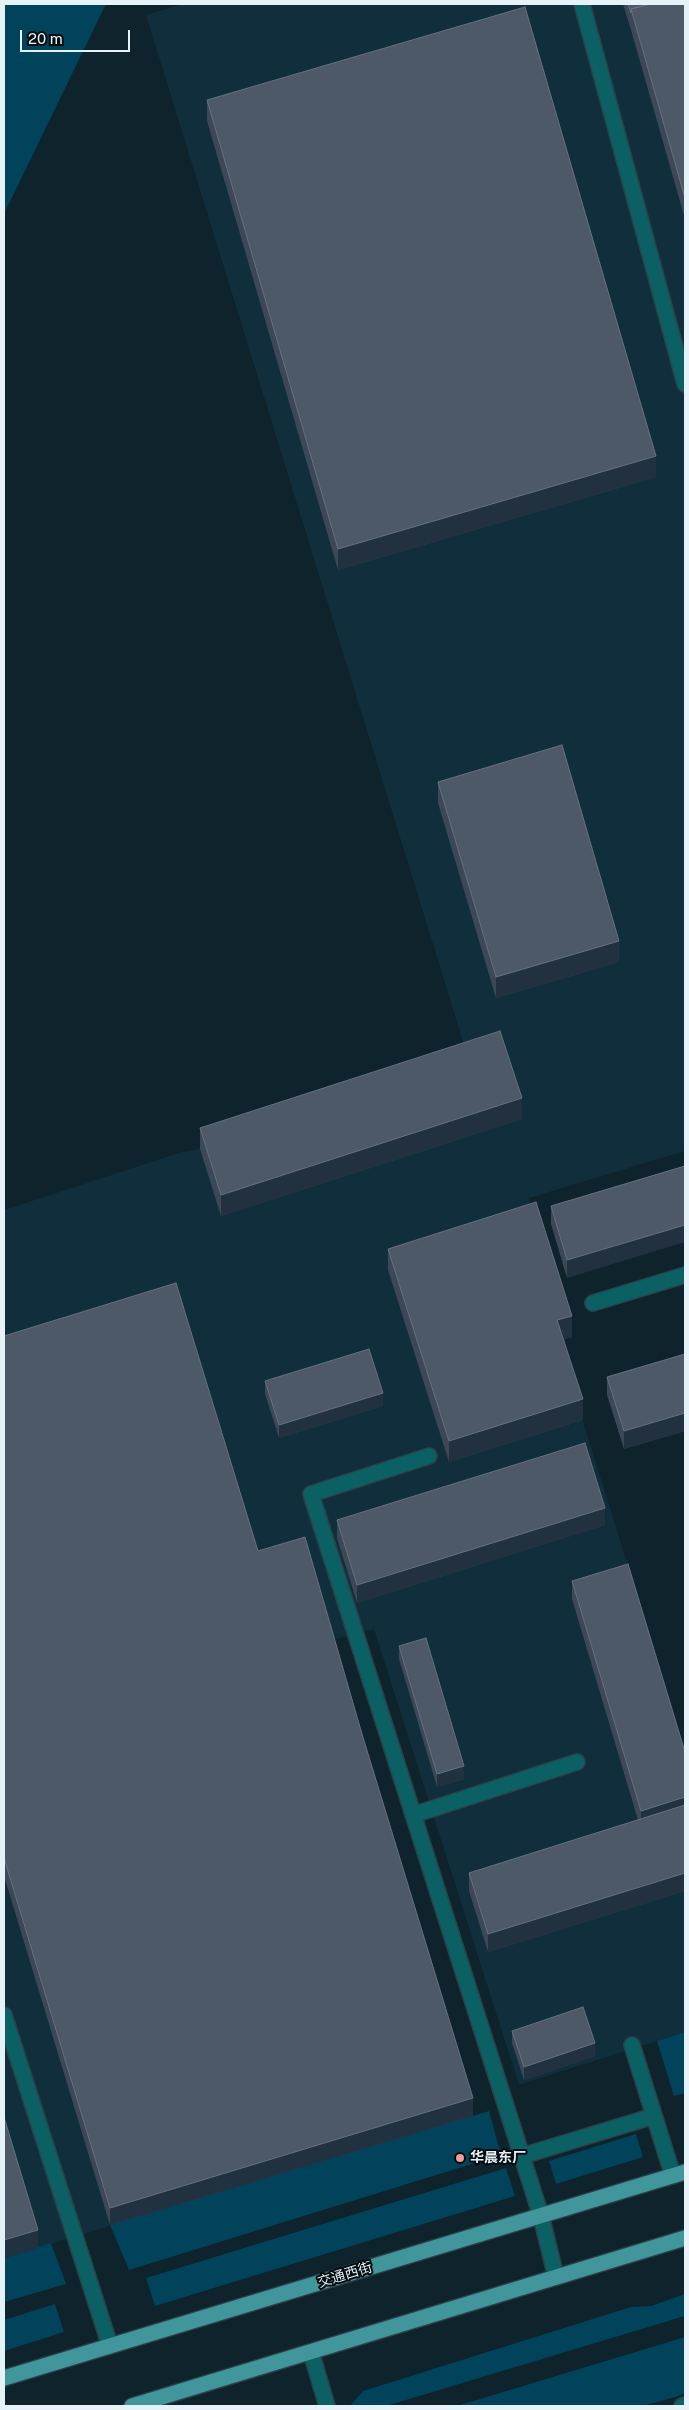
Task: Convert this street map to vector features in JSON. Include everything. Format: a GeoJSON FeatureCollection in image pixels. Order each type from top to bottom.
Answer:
{"type":"FeatureCollection","features":[{"type":"Feature","properties":{"kind":"main road","name":"交通西街"},"geometry":{"type":"LineString","coordinates":[[4,2378],[679,2174]]}},
{"type":"Feature","properties":{"kind":"main road"},"geometry":{"type":"LineString","coordinates":[[132,2406],[685,2238]]}},
{"type":"Feature","properties":{"kind":"lane"},"geometry":{"type":"LineString","coordinates":[[582,4],[685,384]]}},
{"type":"Feature","properties":{"kind":"lane"},"geometry":{"type":"LineString","coordinates":[[593,1303],[685,1275]]}},
{"type":"Feature","properties":{"kind":"lane"},"geometry":{"type":"LineString","coordinates":[[429,1456],[311,1494],[541,2216],[556,2277]]}},
{"type":"Feature","properties":{"kind":"lane"},"geometry":{"type":"LineString","coordinates":[[413,1815],[577,1762]]}},
{"type":"Feature","properties":{"kind":"lane"},"geometry":{"type":"LineString","coordinates":[[4,2016],[110,2346]]}},
{"type":"Feature","properties":{"kind":"lane"},"geometry":{"type":"LineString","coordinates":[[632,2045],[654,2116],[679,2174]]}},
{"type":"Feature","properties":{"kind":"lane"},"geometry":{"type":"LineString","coordinates":[[522,2156],[654,2116]]}},
{"type":"Feature","properties":{"kind":"lane"},"geometry":{"type":"LineString","coordinates":[[311,2352],[327,2406]]}},
{"type":"Feature","properties":{"kind":"shaded area"},"geometry":{"type":"Polygon","coordinates":[[[4,4],[106,4],[4,214],[4,4]]]}},
{"type":"Feature","properties":{"kind":"shaded area"},"geometry":{"type":"Polygon","coordinates":[[[183,4],[685,4],[685,1151],[529,1198],[572,1337],[558,1341],[685,1749],[685,2032],[519,2085],[374,1629],[332,1640],[473,2116],[4,2258],[4,1210],[182,1152],[200,1149],[470,1064],[146,15],[183,4]]]}},
{"type":"Feature","properties":{"kind":"shaded area"},"geometry":{"type":"Polygon","coordinates":[[[685,2032],[685,2093],[674,2096],[657,2041],[685,2032]]]}},
{"type":"Feature","properties":{"kind":"shaded area"},"geometry":{"type":"Polygon","coordinates":[[[489,2111],[501,2155],[129,2270],[110,2225],[489,2111]]]}},
{"type":"Feature","properties":{"kind":"shaded area"},"geometry":{"type":"Polygon","coordinates":[[[636,2134],[643,2157],[556,2184],[549,2161],[636,2134]]]}},
{"type":"Feature","properties":{"kind":"shaded area"},"geometry":{"type":"Polygon","coordinates":[[[506,2168],[515,2196],[155,2306],[146,2278],[506,2168]]]}},
{"type":"Feature","properties":{"kind":"shaded area"},"geometry":{"type":"Polygon","coordinates":[[[51,2243],[66,2284],[4,2302],[4,2258],[51,2243]]]}},
{"type":"Feature","properties":{"kind":"shaded area"},"geometry":{"type":"Polygon","coordinates":[[[685,2294],[685,2316],[386,2406],[350,2406],[363,2391],[631,2307],[651,2306],[685,2294]]]}},
{"type":"Feature","properties":{"kind":"shaded area"},"geometry":{"type":"Polygon","coordinates":[[[55,2304],[64,2332],[4,2351],[4,2320],[55,2304]]]}},
{"type":"Feature","properties":{"kind":"shaded area"},"geometry":{"type":"Polygon","coordinates":[[[685,2337],[685,2393],[675,2397],[643,2406],[457,2406],[685,2337]]]}},
{"type":"Feature","properties":{"kind":"building"},"geometry":{"type":"Polygon","coordinates":[[[628,4],[650,4],[631,9],[631,13],[628,4]]]}},
{"type":"Feature","properties":{"kind":"building"},"geometry":{"type":"Polygon","coordinates":[[[650,4],[685,4],[685,198],[631,9],[650,4]]]}},
{"type":"Feature","properties":{"kind":"building"},"geometry":{"type":"Polygon","coordinates":[[[525,7],[656,456],[338,549],[207,100],[525,7]]]}},
{"type":"Feature","properties":{"kind":"building"},"geometry":{"type":"Polygon","coordinates":[[[562,745],[619,941],[496,977],[438,782],[562,745]]]}},
{"type":"Feature","properties":{"kind":"building"},"geometry":{"type":"Polygon","coordinates":[[[500,1031],[522,1098],[221,1195],[200,1128],[500,1031]]]}},
{"type":"Feature","properties":{"kind":"building"},"geometry":{"type":"Polygon","coordinates":[[[685,1166],[685,1225],[567,1260],[551,1206],[685,1166]]]}},
{"type":"Feature","properties":{"kind":"building"},"geometry":{"type":"Polygon","coordinates":[[[536,1202],[572,1316],[557,1320],[583,1399],[449,1441],[388,1249],[536,1202]]]}},
{"type":"Feature","properties":{"kind":"building"},"geometry":{"type":"Polygon","coordinates":[[[176,1283],[258,1551],[305,1537],[362,1734],[473,2098],[110,2208],[4,1858],[4,1336],[176,1283]]]}},
{"type":"Feature","properties":{"kind":"building"},"geometry":{"type":"Polygon","coordinates":[[[369,1349],[383,1393],[279,1425],[265,1381],[369,1349]]]}},
{"type":"Feature","properties":{"kind":"building"},"geometry":{"type":"Polygon","coordinates":[[[685,1354],[685,1413],[624,1431],[607,1377],[685,1354]]]}},
{"type":"Feature","properties":{"kind":"building"},"geometry":{"type":"Polygon","coordinates":[[[585,1443],[605,1508],[357,1585],[337,1520],[585,1443]]]}},
{"type":"Feature","properties":{"kind":"building"},"geometry":{"type":"Polygon","coordinates":[[[628,1564],[685,1752],[685,1797],[641,1811],[572,1581],[628,1564]]]}},
{"type":"Feature","properties":{"kind":"building"},"geometry":{"type":"Polygon","coordinates":[[[426,1638],[464,1766],[437,1774],[399,1646],[426,1638]]]}},
{"type":"Feature","properties":{"kind":"building"},"geometry":{"type":"Polygon","coordinates":[[[685,1805],[685,1873],[488,1934],[469,1873],[685,1805]]]}},
{"type":"Feature","properties":{"kind":"building"},"geometry":{"type":"Polygon","coordinates":[[[583,2007],[595,2043],[524,2067],[512,2031],[583,2007]]]}},
{"type":"Feature","properties":{"kind":"building"},"geometry":{"type":"Polygon","coordinates":[[[4,2117],[38,2230],[4,2240],[4,2117]]]}},
{"type":"Feature","properties":{"kind":"place","name":"华晨东厂"},"geometry":{"type":"Point","coordinates":[460,2158]}}]}
